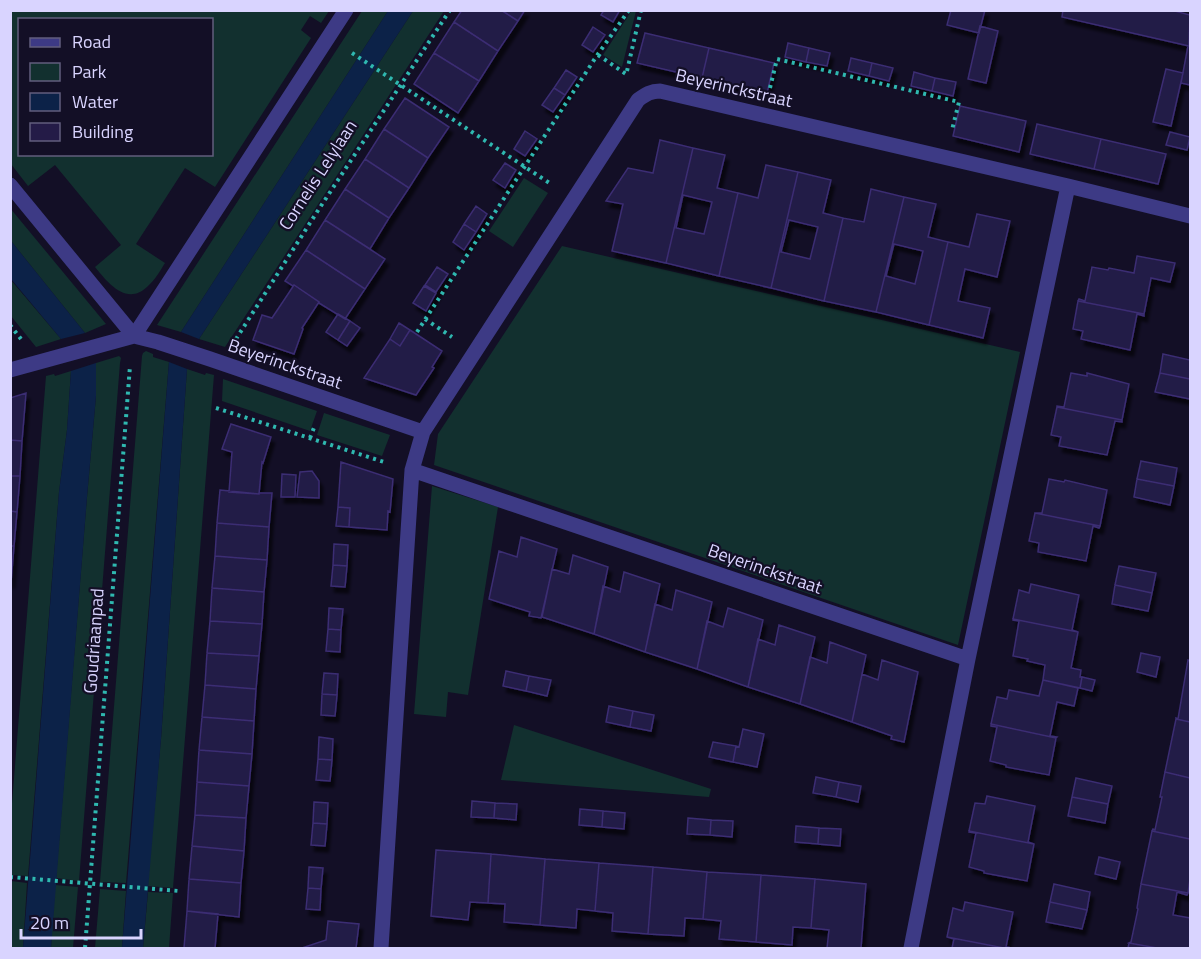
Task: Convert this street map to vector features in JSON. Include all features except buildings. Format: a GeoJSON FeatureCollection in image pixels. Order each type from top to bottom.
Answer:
{"type":"FeatureCollection","features":[{"type":"Feature","properties":{"kind":"street"},"geometry":{"type":"LineString","coordinates":[[10,370],[134,336],[346,10]]}},
{"type":"Feature","properties":{"kind":"street","name":"Beyerinckstraat"},"geometry":{"type":"LineString","coordinates":[[638,100],[646,93],[660,91],[1191,216]]}},
{"type":"Feature","properties":{"kind":"street"},"geometry":{"type":"LineString","coordinates":[[381,948],[412,470],[423,432],[638,100]]}},
{"type":"Feature","properties":{"kind":"street"},"geometry":{"type":"LineString","coordinates":[[10,185],[134,336]]}},
{"type":"Feature","properties":{"kind":"street"},"geometry":{"type":"LineString","coordinates":[[911,948],[968,659],[1068,186]]}},
{"type":"Feature","properties":{"kind":"street","name":"Beyerinckstraat"},"geometry":{"type":"LineString","coordinates":[[134,336],[216,361],[423,432]]}},
{"type":"Feature","properties":{"kind":"street","name":"Beyerinckstraat"},"geometry":{"type":"LineString","coordinates":[[412,470],[968,659]]}},
{"type":"Feature","properties":{"kind":"path","name":"Cornelis Lelylaan"},"geometry":{"type":"LineString","coordinates":[[216,361],[450,10]]}},
{"type":"Feature","properties":{"kind":"path"},"geometry":{"type":"LineString","coordinates":[[417,332],[524,166],[629,10]]}},
{"type":"Feature","properties":{"kind":"path"},"geometry":{"type":"LineString","coordinates":[[627,75],[641,10]]}},
{"type":"Feature","properties":{"kind":"path"},"geometry":{"type":"LineString","coordinates":[[344,48],[574,199]]}},
{"type":"Feature","properties":{"kind":"path"},"geometry":{"type":"LineString","coordinates":[[598,55],[627,75],[638,100]]}},
{"type":"Feature","properties":{"kind":"path"},"geometry":{"type":"LineString","coordinates":[[764,115],[777,59],[959,102],[945,157]]}},
{"type":"Feature","properties":{"kind":"path","name":"Goudriaanpad"},"geometry":{"type":"LineString","coordinates":[[85,948],[130,358],[134,336]]}},
{"type":"Feature","properties":{"kind":"path"},"geometry":{"type":"LineString","coordinates":[[216,408],[412,470]]}},
{"type":"Feature","properties":{"kind":"path"},"geometry":{"type":"LineString","coordinates":[[13,878],[178,891]]}},
{"type":"Feature","properties":{"kind":"green space"},"geometry":{"type":"Polygon","coordinates":[[[11,10],[329,11],[321,23],[310,16],[301,30],[311,38],[215,187],[185,168],[136,244],[165,263],[153,281],[140,292],[133,294],[119,290],[112,286],[95,267],[121,245],[55,165],[28,186],[11,164],[11,10]]]}},
{"type":"Feature","properties":{"kind":"green space"},"geometry":{"type":"Polygon","coordinates":[[[632,10],[636,11],[622,67],[603,55],[632,10]]]}},
{"type":"Feature","properties":{"kind":"green space"},"geometry":{"type":"Polygon","coordinates":[[[362,11],[388,11],[181,332],[157,325],[362,11]]]}},
{"type":"Feature","properties":{"kind":"green space"},"geometry":{"type":"Polygon","coordinates":[[[413,11],[444,11],[225,347],[199,339],[413,11]]]}},
{"type":"Feature","properties":{"kind":"green space"},"geometry":{"type":"Polygon","coordinates":[[[524,178],[548,193],[513,247],[489,231],[524,178]]]}},
{"type":"Feature","properties":{"kind":"green space"},"geometry":{"type":"Polygon","coordinates":[[[10,208],[106,324],[85,333],[11,241],[10,208]]]}},
{"type":"Feature","properties":{"kind":"green space"},"geometry":{"type":"Polygon","coordinates":[[[562,246],[1020,352],[958,645],[434,465],[438,434],[562,246]]]}},
{"type":"Feature","properties":{"kind":"green space"},"geometry":{"type":"Polygon","coordinates":[[[10,279],[61,339],[36,347],[11,316],[10,279]]]}},
{"type":"Feature","properties":{"kind":"green space"},"geometry":{"type":"Polygon","coordinates":[[[146,351],[153,354],[153,357],[169,362],[126,883],[100,882],[142,356],[146,351]]]}},
{"type":"Feature","properties":{"kind":"green space"},"geometry":{"type":"Polygon","coordinates":[[[119,356],[121,358],[79,881],[56,878],[96,396],[96,363],[119,356]]]}},
{"type":"Feature","properties":{"kind":"green space"},"geometry":{"type":"Polygon","coordinates":[[[187,369],[205,375],[206,373],[214,375],[173,888],[147,886],[161,739],[187,369]]]}},
{"type":"Feature","properties":{"kind":"green space"},"geometry":{"type":"Polygon","coordinates":[[[71,371],[28,876],[11,875],[11,816],[46,376],[71,371]]]}},
{"type":"Feature","properties":{"kind":"green space"},"geometry":{"type":"Polygon","coordinates":[[[223,379],[317,411],[310,431],[222,401],[223,379]]]}},
{"type":"Feature","properties":{"kind":"green space"},"geometry":{"type":"Polygon","coordinates":[[[324,413],[390,435],[382,456],[317,435],[324,413]]]}},
{"type":"Feature","properties":{"kind":"green space"},"geometry":{"type":"Polygon","coordinates":[[[432,486],[498,507],[468,695],[448,692],[446,717],[414,714],[432,486]]]}},
{"type":"Feature","properties":{"kind":"green space"},"geometry":{"type":"Polygon","coordinates":[[[514,725],[711,789],[709,797],[501,780],[514,725]]]}},
{"type":"Feature","properties":{"kind":"green space"},"geometry":{"type":"Polygon","coordinates":[[[11,881],[27,883],[23,948],[11,948],[11,881]]]}},
{"type":"Feature","properties":{"kind":"green space"},"geometry":{"type":"Polygon","coordinates":[[[55,885],[78,887],[73,948],[51,948],[55,885]]]}},
{"type":"Feature","properties":{"kind":"green space"},"geometry":{"type":"Polygon","coordinates":[[[100,889],[126,891],[122,948],[95,948],[100,889]]]}},
{"type":"Feature","properties":{"kind":"green space"},"geometry":{"type":"Polygon","coordinates":[[[148,892],[173,893],[169,948],[143,948],[148,892]]]}},
{"type":"Feature","properties":{"kind":"water"},"geometry":{"type":"Polygon","coordinates":[[[388,11],[413,11],[199,339],[181,332],[388,11]]]}},
{"type":"Feature","properties":{"kind":"water"},"geometry":{"type":"Polygon","coordinates":[[[10,241],[85,333],[61,339],[11,279],[10,241]]]}},
{"type":"Feature","properties":{"kind":"water"},"geometry":{"type":"Polygon","coordinates":[[[169,362],[187,369],[161,739],[143,948],[122,948],[169,362]]]}},
{"type":"Feature","properties":{"kind":"water"},"geometry":{"type":"Polygon","coordinates":[[[96,363],[96,396],[51,948],[23,948],[59,492],[67,430],[71,371],[96,363]]]}}]}
